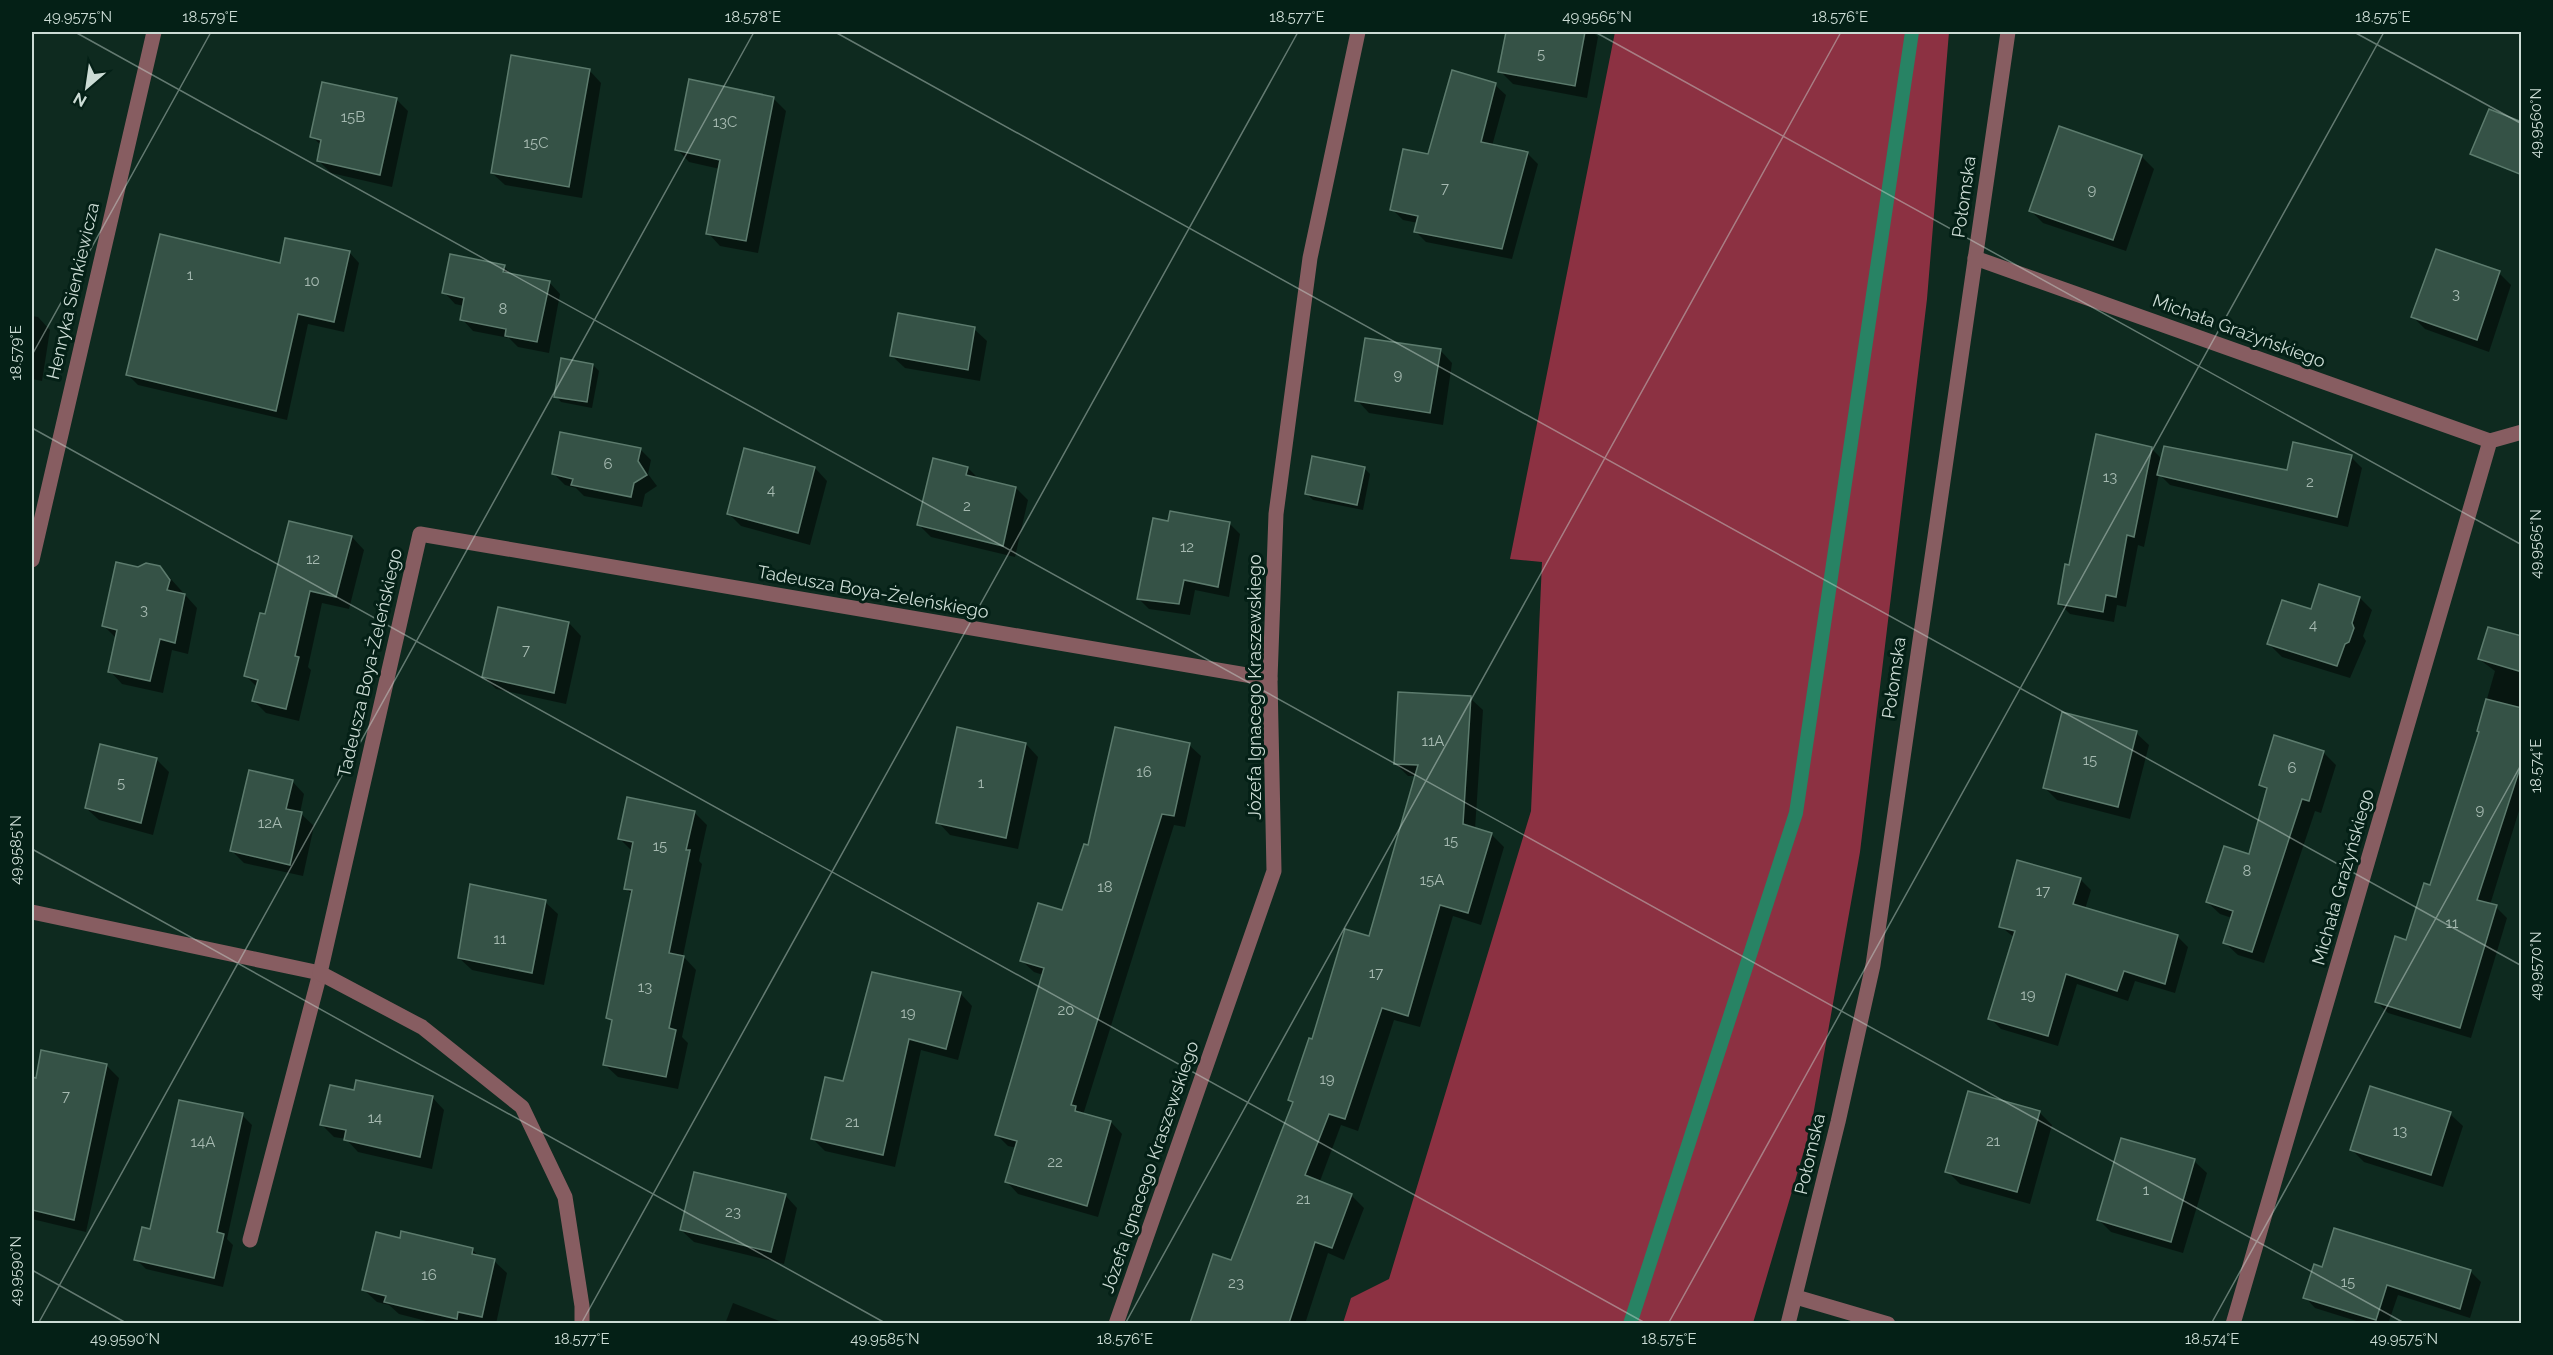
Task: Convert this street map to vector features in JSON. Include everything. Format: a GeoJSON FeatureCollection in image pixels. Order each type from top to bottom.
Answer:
{"type":"FeatureCollection","features":[{"type":"Feature","properties":{"kind":"street","name":"Henryka Sienkiewicza"},"geometry":{"type":"LineString","coordinates":[[32,560],[154,32]]}},
{"type":"Feature","properties":{"kind":"street","name":"Józefa Ignacego Kraszewskiego"},"geometry":{"type":"LineString","coordinates":[[1116,1323],[1274,871],[1270,680],[1276,514],[1307,281],[1358,32]]}},
{"type":"Feature","properties":{"kind":"street","name":"Połomska"},"geometry":{"type":"LineString","coordinates":[[1788,1323],[1873,965],[2008,32]]}},
{"type":"Feature","properties":{"kind":"street","name":"Michała Grażyńskiego"},"geometry":{"type":"LineString","coordinates":[[1975,258],[2490,441],[2233,1323]]}},
{"type":"Feature","properties":{"kind":"street"},"geometry":{"type":"LineString","coordinates":[[2490,441],[2522,432]]}},
{"type":"Feature","properties":{"kind":"street","name":"Tadeusza Boya-Żeleńskiego"},"geometry":{"type":"LineString","coordinates":[[320,973],[420,534],[1270,680]]}},
{"type":"Feature","properties":{"kind":"street"},"geometry":{"type":"LineString","coordinates":[[32,912],[320,973],[422,1027],[522,1107],[566,1197],[582,1306],[582,1323]]}},
{"type":"Feature","properties":{"kind":"street"},"geometry":{"type":"LineString","coordinates":[[250,1240],[320,973]]}},
{"type":"Feature","properties":{"kind":"street"},"geometry":{"type":"LineString","coordinates":[[1796,1297],[1888,1323]]}},
{"type":"Feature","properties":{"kind":"shaded area"},"geometry":{"type":"Polygon","coordinates":[[[1615,32],[1949,32],[1927,299],[1860,852],[1811,1127],[1753,1323],[1343,1323],[1351,1298],[1389,1279],[1531,811],[1542,562],[1510,559],[1615,32]]]}},
{"type":"Feature","properties":{"kind":"building"},"geometry":{"type":"Polygon","coordinates":[[[1506,32],[1585,32],[1575,86],[1498,72],[1506,32]]]}},
{"type":"Feature","properties":{"kind":"building"},"geometry":{"type":"Polygon","coordinates":[[[511,55],[590,69],[569,187],[491,173],[511,55]]]}},
{"type":"Feature","properties":{"kind":"building"},"geometry":{"type":"Polygon","coordinates":[[[1452,70],[1496,83],[1481,142],[1528,152],[1502,249],[1414,232],[1418,216],[1390,210],[1403,149],[1428,154],[1452,70]]]}},
{"type":"Feature","properties":{"kind":"building"},"geometry":{"type":"Polygon","coordinates":[[[689,79],[774,97],[746,241],[706,234],[720,160],[675,150],[689,79]]]}},
{"type":"Feature","properties":{"kind":"building"},"geometry":{"type":"Polygon","coordinates":[[[322,82],[397,98],[380,175],[317,161],[321,140],[310,137],[322,82]]]}},
{"type":"Feature","properties":{"kind":"building"},"geometry":{"type":"Polygon","coordinates":[[[2489,109],[2522,122],[2522,175],[2470,154],[2489,109]]]}},
{"type":"Feature","properties":{"kind":"building"},"geometry":{"type":"Polygon","coordinates":[[[2059,126],[2142,155],[2113,240],[2029,211],[2059,126]]]}},
{"type":"Feature","properties":{"kind":"building"},"geometry":{"type":"Polygon","coordinates":[[[160,234],[280,263],[285,238],[350,251],[334,322],[298,314],[276,411],[126,375],[160,234]]]}},
{"type":"Feature","properties":{"kind":"building"},"geometry":{"type":"Polygon","coordinates":[[[2436,249],[2500,271],[2477,340],[2411,317],[2436,249]]]}},
{"type":"Feature","properties":{"kind":"building"},"geometry":{"type":"Polygon","coordinates":[[[450,254],[505,265],[503,272],[550,281],[537,342],[505,336],[506,329],[460,320],[464,298],[442,293],[450,254]]]}},
{"type":"Feature","properties":{"kind":"building"},"geometry":{"type":"Polygon","coordinates":[[[898,313],[975,327],[968,370],[890,356],[898,313]]]}},
{"type":"Feature","properties":{"kind":"building"},"geometry":{"type":"Polygon","coordinates":[[[1365,338],[1441,349],[1430,413],[1355,401],[1365,338]]]}},
{"type":"Feature","properties":{"kind":"building"},"geometry":{"type":"Polygon","coordinates":[[[561,358],[593,364],[587,402],[554,397],[561,358]]]}},
{"type":"Feature","properties":{"kind":"building"},"geometry":{"type":"Polygon","coordinates":[[[560,432],[641,448],[638,461],[647,475],[634,483],[631,497],[571,485],[573,479],[552,474],[560,432]]]}},
{"type":"Feature","properties":{"kind":"building"},"geometry":{"type":"Polygon","coordinates":[[[2096,434],[2152,447],[2134,537],[2127,535],[2116,597],[2106,595],[2103,612],[2058,604],[2065,564],[2069,565],[2096,434]]]}},
{"type":"Feature","properties":{"kind":"building"},"geometry":{"type":"Polygon","coordinates":[[[2293,442],[2352,455],[2337,517],[2157,475],[2164,446],[2287,470],[2293,442]]]}},
{"type":"Feature","properties":{"kind":"building"},"geometry":{"type":"Polygon","coordinates":[[[744,448],[815,467],[798,533],[727,514],[744,448]]]}},
{"type":"Feature","properties":{"kind":"building"},"geometry":{"type":"Polygon","coordinates":[[[1312,456],[1365,467],[1357,505],[1305,494],[1312,456]]]}},
{"type":"Feature","properties":{"kind":"building"},"geometry":{"type":"Polygon","coordinates":[[[933,458],[968,467],[966,475],[1016,487],[1003,546],[917,525],[933,458]]]}},
{"type":"Feature","properties":{"kind":"building"},"geometry":{"type":"Polygon","coordinates":[[[1170,511],[1230,522],[1218,587],[1184,580],[1179,604],[1137,599],[1153,518],[1168,521],[1170,511]]]}},
{"type":"Feature","properties":{"kind":"building"},"geometry":{"type":"Polygon","coordinates":[[[289,521],[352,536],[336,597],[310,591],[295,656],[299,657],[286,709],[252,701],[258,680],[244,676],[260,613],[265,614],[289,521]]]}},
{"type":"Feature","properties":{"kind":"building"},"geometry":{"type":"Polygon","coordinates":[[[116,562],[138,567],[146,563],[160,566],[170,580],[167,590],[185,594],[175,643],[160,639],[150,681],[108,672],[117,630],[102,626],[116,562]]]}},
{"type":"Feature","properties":{"kind":"building"},"geometry":{"type":"Polygon","coordinates":[[[2319,584],[2360,597],[2352,623],[2354,628],[2337,666],[2267,644],[2282,600],[2311,609],[2319,584]]]}},
{"type":"Feature","properties":{"kind":"building"},"geometry":{"type":"Polygon","coordinates":[[[498,607],[569,622],[554,693],[482,677],[498,607]]]}},
{"type":"Feature","properties":{"kind":"building"},"geometry":{"type":"Polygon","coordinates":[[[2488,627],[2522,636],[2522,672],[2478,659],[2488,627]]]}},
{"type":"Feature","properties":{"kind":"building"},"geometry":{"type":"Polygon","coordinates":[[[1398,692],[1471,696],[1463,824],[1492,833],[1468,913],[1440,905],[1408,1016],[1382,1008],[1345,1119],[1329,1114],[1305,1175],[1352,1194],[1332,1248],[1315,1242],[1289,1323],[1190,1323],[1213,1254],[1231,1260],[1293,1102],[1288,1100],[1309,1038],[1312,1039],[1345,929],[1369,936],[1418,765],[1394,764],[1398,692]]]}},
{"type":"Feature","properties":{"kind":"building"},"geometry":{"type":"Polygon","coordinates":[[[2486,699],[2522,708],[2522,762],[2477,900],[2497,905],[2460,1028],[2375,1002],[2395,936],[2406,940],[2424,883],[2430,885],[2479,732],[2477,731],[2486,699]]]}},
{"type":"Feature","properties":{"kind":"building"},"geometry":{"type":"Polygon","coordinates":[[[2062,712],[2137,731],[2118,807],[2043,788],[2062,712]]]}},
{"type":"Feature","properties":{"kind":"building"},"geometry":{"type":"Polygon","coordinates":[[[957,727],[1026,743],[1006,838],[936,823],[957,727]]]}},
{"type":"Feature","properties":{"kind":"building"},"geometry":{"type":"Polygon","coordinates":[[[1115,727],[1190,743],[1174,816],[1162,814],[1071,1105],[1076,1106],[1075,1111],[1111,1121],[1087,1206],[1005,1182],[1017,1141],[995,1135],[1044,968],[1020,961],[1038,903],[1062,910],[1084,844],[1088,845],[1115,727]]]}},
{"type":"Feature","properties":{"kind":"building"},"geometry":{"type":"Polygon","coordinates":[[[2274,735],[2324,751],[2309,801],[2302,799],[2252,952],[2223,943],[2233,911],[2206,902],[2224,846],[2249,854],[2267,788],[2259,785],[2274,735]]]}},
{"type":"Feature","properties":{"kind":"building"},"geometry":{"type":"Polygon","coordinates":[[[100,744],[157,758],[141,823],[85,808],[100,744]]]}},
{"type":"Feature","properties":{"kind":"building"},"geometry":{"type":"Polygon","coordinates":[[[249,770],[293,780],[286,809],[302,812],[290,865],[230,851],[249,770]]]}},
{"type":"Feature","properties":{"kind":"building"},"geometry":{"type":"Polygon","coordinates":[[[627,797],[695,811],[686,850],[690,850],[669,953],[684,956],[669,1028],[676,1030],[666,1077],[603,1065],[612,1020],[606,1018],[632,890],[624,889],[633,842],[618,839],[627,797]]]}},
{"type":"Feature","properties":{"kind":"building"},"geometry":{"type":"Polygon","coordinates":[[[2017,860],[2081,878],[2073,904],[2178,935],[2165,984],[2124,971],[2117,991],[2066,974],[2048,1036],[1988,1019],[2015,931],[1999,927],[2017,860]]]}},
{"type":"Feature","properties":{"kind":"building"},"geometry":{"type":"Polygon","coordinates":[[[470,884],[546,900],[532,973],[458,958],[470,884]]]}},
{"type":"Feature","properties":{"kind":"building"},"geometry":{"type":"Polygon","coordinates":[[[872,972],[961,992],[946,1049],[909,1039],[883,1155],[811,1139],[825,1077],[843,1081],[872,972]]]}},
{"type":"Feature","properties":{"kind":"building"},"geometry":{"type":"Polygon","coordinates":[[[41,1050],[107,1064],[74,1220],[32,1210],[32,1077],[36,1078],[41,1050]]]}},
{"type":"Feature","properties":{"kind":"building"},"geometry":{"type":"Polygon","coordinates":[[[356,1080],[433,1096],[420,1157],[344,1140],[346,1130],[320,1125],[330,1085],[354,1090],[356,1080]]]}},
{"type":"Feature","properties":{"kind":"building"},"geometry":{"type":"Polygon","coordinates":[[[2370,1086],[2451,1112],[2431,1175],[2350,1150],[2370,1086]]]}},
{"type":"Feature","properties":{"kind":"building"},"geometry":{"type":"Polygon","coordinates":[[[1968,1091],[2040,1111],[2017,1192],[1945,1172],[1968,1091]]]}},
{"type":"Feature","properties":{"kind":"building"},"geometry":{"type":"Polygon","coordinates":[[[179,1100],[243,1113],[217,1232],[224,1234],[214,1278],[134,1260],[142,1227],[150,1229],[179,1100]]]}},
{"type":"Feature","properties":{"kind":"building"},"geometry":{"type":"Polygon","coordinates":[[[2121,1138],[2195,1159],[2171,1242],[2097,1220],[2121,1138]]]}},
{"type":"Feature","properties":{"kind":"building"},"geometry":{"type":"Polygon","coordinates":[[[694,1172],[786,1194],[771,1252],[680,1230],[694,1172]]]}},
{"type":"Feature","properties":{"kind":"building"},"geometry":{"type":"Polygon","coordinates":[[[2334,1228],[2471,1270],[2460,1309],[2387,1285],[2376,1320],[2303,1298],[2314,1264],[2322,1267],[2334,1228]]]}},
{"type":"Feature","properties":{"kind":"building"},"geometry":{"type":"Polygon","coordinates":[[[401,1231],[473,1248],[472,1254],[495,1259],[482,1317],[458,1312],[457,1319],[384,1302],[386,1296],[362,1290],[376,1232],[400,1238],[401,1231]]]}},
{"type":"Feature","properties":{"kind":"waterway"},"geometry":{"type":"LineString","coordinates":[[1630,1324],[1796,813],[1912,32]]}}]}
